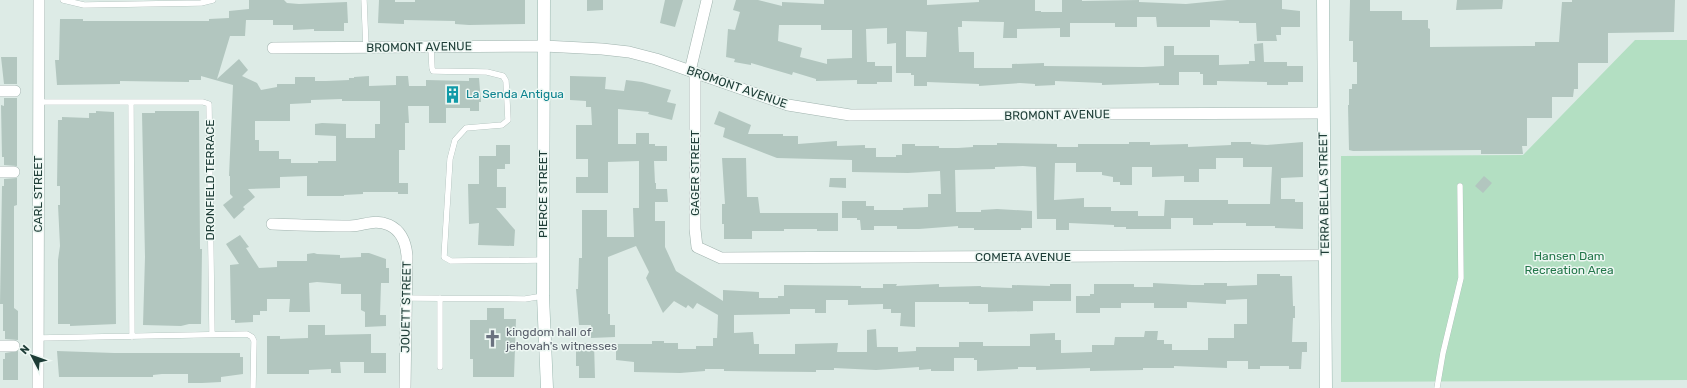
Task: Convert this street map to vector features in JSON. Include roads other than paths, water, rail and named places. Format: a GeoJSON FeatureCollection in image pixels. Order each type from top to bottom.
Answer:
{"type":"FeatureCollection","features":[{"type":"Feature","properties":{"kind":"street","name":"CARL STREET"},"geometry":{"type":"LineString","coordinates":[[38,388],[39,0]]}},
{"type":"Feature","properties":{"kind":"street","name":"PIERCE STREET"},"geometry":{"type":"LineString","coordinates":[[544,0],[543,296],[547,388]]}},
{"type":"Feature","properties":{"kind":"street","name":"GAGER STREET"},"geometry":{"type":"LineString","coordinates":[[707,0],[692,72],[695,229],[697,247],[721,258]]}},
{"type":"Feature","properties":{"kind":"street","name":"TERRA BELLA STREET"},"geometry":{"type":"LineString","coordinates":[[1323,0],[1326,388]]}},
{"type":"Feature","properties":{"kind":"street","name":"BROMONT AVENUE"},"geometry":{"type":"LineString","coordinates":[[273,48],[544,46],[629,52],[788,105],[850,115],[1323,113]]}},
{"type":"Feature","properties":{"kind":"street"},"geometry":{"type":"LineString","coordinates":[[0,91],[15,91]]}},
{"type":"Feature","properties":{"kind":"street"},"geometry":{"type":"LineString","coordinates":[[0,172],[14,172]]}},
{"type":"Feature","properties":{"kind":"street","name":"JOUETT STREET"},"geometry":{"type":"LineString","coordinates":[[272,224],[353,226],[366,222],[382,222],[395,229],[406,242],[405,388]]}},
{"type":"Feature","properties":{"kind":"street","name":"COMETA AVENUE"},"geometry":{"type":"LineString","coordinates":[[721,258],[1325,255]]}},
{"type":"Feature","properties":{"kind":"street"},"geometry":{"type":"LineString","coordinates":[[0,346],[14,346]]}},
{"type":"Feature","properties":{"kind":"lane"},"geometry":{"type":"LineString","coordinates":[[63,0],[84,5],[164,2],[201,3],[213,0]]}},
{"type":"Feature","properties":{"kind":"lane"},"geometry":{"type":"LineString","coordinates":[[364,0],[366,48]]}},
{"type":"Feature","properties":{"kind":"lane"},"geometry":{"type":"LineString","coordinates":[[431,47],[433,71],[487,72],[503,76],[506,82],[508,120],[502,125],[466,128],[455,140],[450,159],[444,257],[451,261],[543,260]]}},
{"type":"Feature","properties":{"kind":"lane","name":"DRONFIELD TERRACE"},"geometry":{"type":"LineString","coordinates":[[38,102],[203,102],[209,105],[212,334]]}},
{"type":"Feature","properties":{"kind":"lane"},"geometry":{"type":"LineString","coordinates":[[131,102],[132,337]]}},
{"type":"Feature","properties":{"kind":"lane"},"geometry":{"type":"LineString","coordinates":[[1437,388],[1443,352],[1461,278],[1460,186]]}},
{"type":"Feature","properties":{"kind":"lane"},"geometry":{"type":"LineString","coordinates":[[406,298],[525,299],[543,296]]}},
{"type":"Feature","properties":{"kind":"lane"},"geometry":{"type":"LineString","coordinates":[[440,298],[440,367]]}},
{"type":"Feature","properties":{"kind":"lane"},"geometry":{"type":"LineString","coordinates":[[38,338],[247,334],[252,337],[254,341],[253,388]]}},
{"type":"Feature","properties":{"kind":"place","name":"La Senda Antigua"},"geometry":{"type":"Point","coordinates":[453,94]}},
{"type":"Feature","properties":{"kind":"place","name":"kingdom hall of jehovah's witnesses"},"geometry":{"type":"Point","coordinates":[493,339]}},
{"type":"Feature","properties":{"kind":"park label","name":"Hansen Dam Recreation Area"},"geometry":{"type":"Point","coordinates":[1569,263]}}]}
